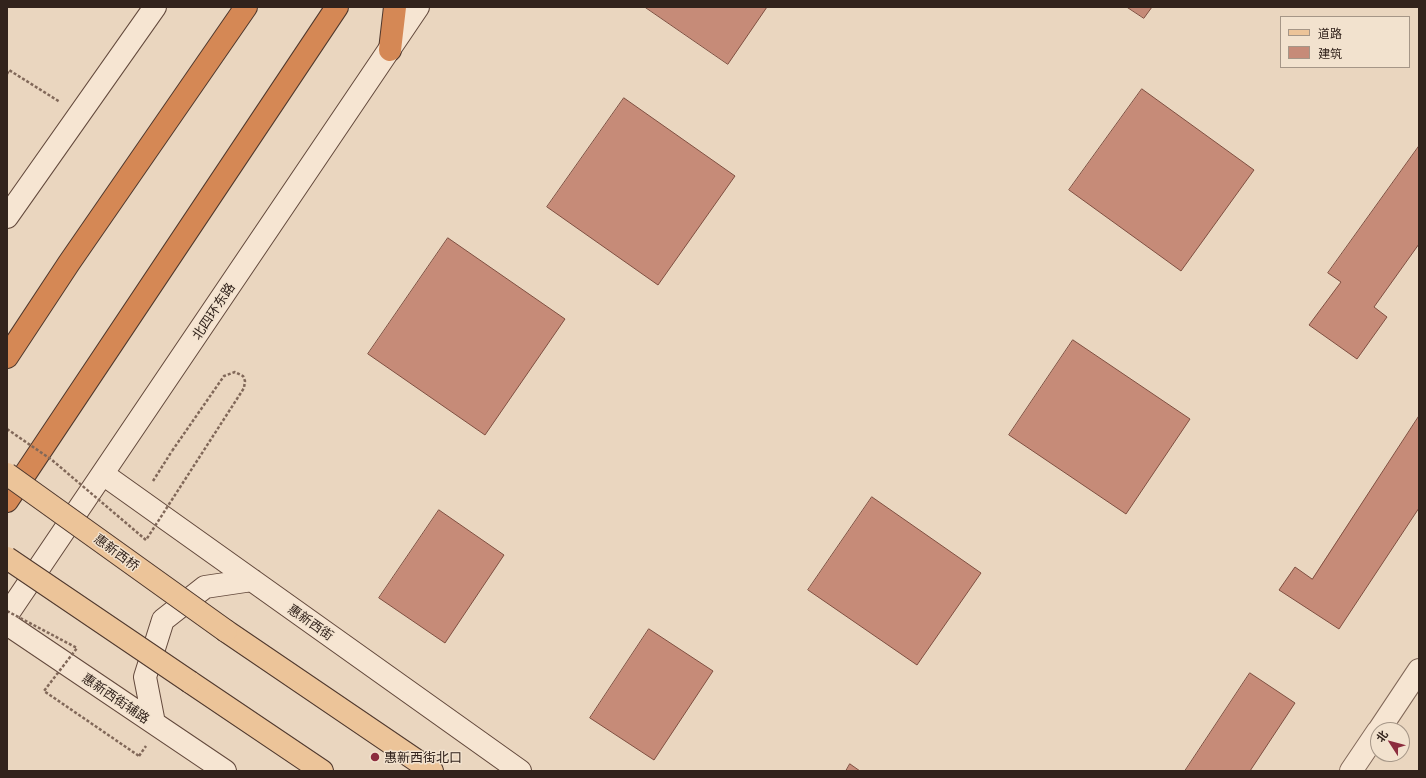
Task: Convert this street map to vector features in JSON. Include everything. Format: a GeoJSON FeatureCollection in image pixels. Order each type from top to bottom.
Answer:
{"type":"FeatureCollection","features":[{"type":"Feature","properties":{"kind":"highway"},"geometry":{"type":"LineString","coordinates":[[7,357],[69,263],[246,7]]}},
{"type":"Feature","properties":{"kind":"highway"},"geometry":{"type":"LineString","coordinates":[[7,501],[337,7]]}},
{"type":"Feature","properties":{"kind":"highway"},"geometry":{"type":"LineString","coordinates":[[390,50],[395,7]]}},
{"type":"Feature","properties":{"kind":"main road","name":"惠新西桥"},"geometry":{"type":"LineString","coordinates":[[7,474],[226,631],[432,771]]}},
{"type":"Feature","properties":{"kind":"main road"},"geometry":{"type":"LineString","coordinates":[[7,558],[322,771]]}},
{"type":"Feature","properties":{"kind":"street"},"geometry":{"type":"LineString","coordinates":[[7,217],[155,7]]}},
{"type":"Feature","properties":{"kind":"street","name":"北四环东路"},"geometry":{"type":"LineString","coordinates":[[7,616],[418,7]]}},
{"type":"Feature","properties":{"kind":"street","name":"惠新西街"},"geometry":{"type":"LineString","coordinates":[[103,474],[520,771]]}},
{"type":"Feature","properties":{"kind":"street"},"geometry":{"type":"LineString","coordinates":[[154,723],[145,677],[163,620],[205,587],[252,580]]}},
{"type":"Feature","properties":{"kind":"street","name":"惠新西街辅路"},"geometry":{"type":"LineString","coordinates":[[7,624],[225,771]]}},
{"type":"Feature","properties":{"kind":"street"},"geometry":{"type":"LineString","coordinates":[[1384,722],[1419,670]]}},
{"type":"Feature","properties":{"kind":"street"},"geometry":{"type":"LineString","coordinates":[[1352,771],[1370,743]]}},
{"type":"Feature","properties":{"kind":"path"},"geometry":{"type":"LineString","coordinates":[[7,74],[10,70],[80,114]]}},
{"type":"Feature","properties":{"kind":"path"},"geometry":{"type":"LineString","coordinates":[[7,429],[52,460],[146,540],[244,388],[245,382],[243,376],[235,372],[224,376],[140,500]]}},
{"type":"Feature","properties":{"kind":"path"},"geometry":{"type":"LineString","coordinates":[[7,611],[77,648],[44,691],[139,756]]}},
{"type":"Feature","properties":{"kind":"building"},"geometry":{"type":"Polygon","coordinates":[[[645,7],[767,7],[728,64],[645,7]]]}},
{"type":"Feature","properties":{"kind":"building"},"geometry":{"type":"Polygon","coordinates":[[[1127,7],[1152,7],[1144,18],[1127,7]]]}},
{"type":"Feature","properties":{"kind":"building"},"geometry":{"type":"Polygon","coordinates":[[[1142,89],[1254,170],[1181,271],[1069,190],[1142,89]]]}},
{"type":"Feature","properties":{"kind":"building"},"geometry":{"type":"Polygon","coordinates":[[[624,98],[735,176],[658,285],[547,207],[624,98]]]}},
{"type":"Feature","properties":{"kind":"building"},"geometry":{"type":"Polygon","coordinates":[[[1419,146],[1419,244],[1374,307],[1387,317],[1357,359],[1309,325],[1341,282],[1328,273],[1419,146]]]}},
{"type":"Feature","properties":{"kind":"building"},"geometry":{"type":"Polygon","coordinates":[[[448,238],[565,319],[485,435],[368,354],[448,238]]]}},
{"type":"Feature","properties":{"kind":"building"},"geometry":{"type":"Polygon","coordinates":[[[1073,340],[1190,419],[1126,514],[1009,435],[1073,340]]]}},
{"type":"Feature","properties":{"kind":"building"},"geometry":{"type":"Polygon","coordinates":[[[1419,416],[1419,508],[1339,629],[1279,590],[1295,567],[1312,579],[1419,416]]]}},
{"type":"Feature","properties":{"kind":"building"},"geometry":{"type":"Polygon","coordinates":[[[872,497],[981,573],[917,665],[808,590],[872,497]]]}},
{"type":"Feature","properties":{"kind":"building"},"geometry":{"type":"Polygon","coordinates":[[[439,510],[504,555],[445,643],[379,598],[439,510]]]}},
{"type":"Feature","properties":{"kind":"building"},"geometry":{"type":"Polygon","coordinates":[[[649,629],[713,671],[654,760],[590,718],[649,629]]]}},
{"type":"Feature","properties":{"kind":"building"},"geometry":{"type":"Polygon","coordinates":[[[1250,673],[1295,703],[1250,771],[1185,771],[1250,673]]]}},
{"type":"Feature","properties":{"kind":"building"},"geometry":{"type":"Polygon","coordinates":[[[850,764],[860,771],[846,771],[850,764]]]}},
{"type":"Feature","properties":{"kind":"place","name":"惠新西街北口"},"geometry":{"type":"Point","coordinates":[375,757]}}]}
